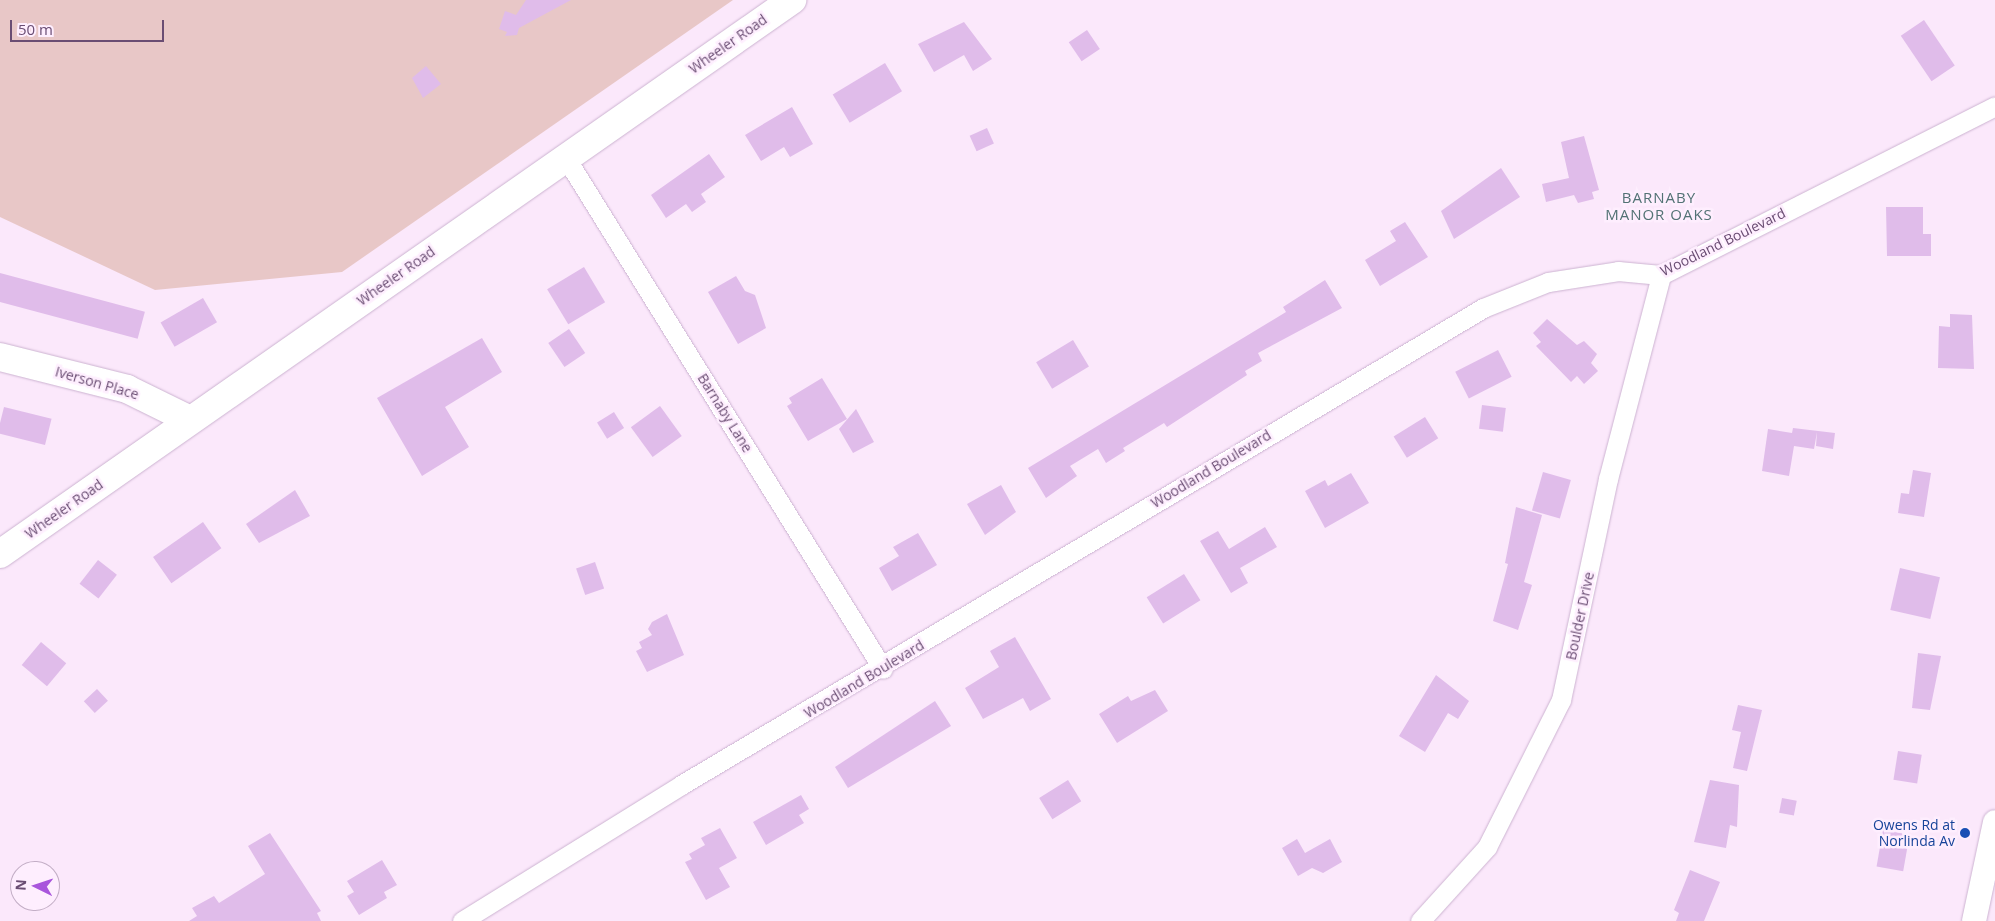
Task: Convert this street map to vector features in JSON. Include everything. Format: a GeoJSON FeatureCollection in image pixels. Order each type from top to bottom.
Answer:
{"type":"FeatureCollection","features":[{"type":"Feature","properties":{"kind":"main road","name":"Wheeler Road"},"geometry":{"type":"LineString","coordinates":[[0,554],[792,0]]}},
{"type":"Feature","properties":{"kind":"main road","name":"Iverson Place"},"geometry":{"type":"LineString","coordinates":[[0,357],[127,389],[190,420]]}},
{"type":"Feature","properties":{"kind":"street","name":"Woodland Boulevard"},"geometry":{"type":"LineString","coordinates":[[462,921],[681,785],[883,669],[1483,308],[1548,282],[1618,271],[1661,275],[1995,106]]}},
{"type":"Feature","properties":{"kind":"street","name":"Barnaby Lane"},"geometry":{"type":"LineString","coordinates":[[566,158],[883,669]]}},
{"type":"Feature","properties":{"kind":"street","name":"Boulder Drive"},"geometry":{"type":"LineString","coordinates":[[1420,921],[1487,847],[1560,700],[1608,480],[1661,275]]}},
{"type":"Feature","properties":{"kind":"street"},"geometry":{"type":"LineString","coordinates":[[1974,921],[1995,822]]}},
{"type":"Feature","properties":{"kind":"shaded area"},"geometry":{"type":"Polygon","coordinates":[[[0,0],[733,0],[342,272],[155,290],[0,217],[0,0]]]}},
{"type":"Feature","properties":{"kind":"building"},"geometry":{"type":"Polygon","coordinates":[[[526,0],[571,0],[519,28],[517,35],[505,36],[507,32],[499,29],[505,11],[516,15],[526,0]]]}},
{"type":"Feature","properties":{"kind":"building"},"geometry":{"type":"Polygon","coordinates":[[[1924,20],[1955,66],[1932,81],[1901,36],[1924,20]]]}},
{"type":"Feature","properties":{"kind":"building"},"geometry":{"type":"Polygon","coordinates":[[[964,22],[992,59],[973,71],[964,55],[934,72],[918,44],[964,22]]]}},
{"type":"Feature","properties":{"kind":"building"},"geometry":{"type":"Polygon","coordinates":[[[1087,30],[1100,49],[1082,61],[1069,42],[1087,30]]]}},
{"type":"Feature","properties":{"kind":"building"},"geometry":{"type":"Polygon","coordinates":[[[885,63],[902,91],[850,123],[833,94],[885,63]]]}},
{"type":"Feature","properties":{"kind":"building"},"geometry":{"type":"Polygon","coordinates":[[[426,66],[441,84],[423,98],[412,78],[426,66]]]}},
{"type":"Feature","properties":{"kind":"building"},"geometry":{"type":"Polygon","coordinates":[[[792,107],[813,144],[790,157],[784,147],[761,161],[745,135],[792,107]]]}},
{"type":"Feature","properties":{"kind":"building"},"geometry":{"type":"Polygon","coordinates":[[[987,128],[994,144],[977,151],[970,136],[987,128]]]}},
{"type":"Feature","properties":{"kind":"building"},"geometry":{"type":"Polygon","coordinates":[[[1584,136],[1599,190],[1592,192],[1594,199],[1578,203],[1574,195],[1546,202],[1542,184],[1569,178],[1561,142],[1584,136]]]}},
{"type":"Feature","properties":{"kind":"building"},"geometry":{"type":"Polygon","coordinates":[[[709,154],[725,177],[701,194],[706,202],[692,212],[686,204],[666,218],[651,195],[709,154]]]}},
{"type":"Feature","properties":{"kind":"building"},"geometry":{"type":"Polygon","coordinates":[[[1501,168],[1520,197],[1454,239],[1441,211],[1501,168]]]}},
{"type":"Feature","properties":{"kind":"building"},"geometry":{"type":"Polygon","coordinates":[[[1886,207],[1923,207],[1923,234],[1931,234],[1931,256],[1887,256],[1886,207]]]}},
{"type":"Feature","properties":{"kind":"building"},"geometry":{"type":"Polygon","coordinates":[[[1405,222],[1428,257],[1380,286],[1365,260],[1396,241],[1390,231],[1405,222]]]}},
{"type":"Feature","properties":{"kind":"building"},"geometry":{"type":"Polygon","coordinates":[[[584,267],[605,302],[568,324],[547,289],[584,267]]]}},
{"type":"Feature","properties":{"kind":"building"},"geometry":{"type":"Polygon","coordinates":[[[0,273],[145,312],[138,339],[0,302],[0,273]]]}},
{"type":"Feature","properties":{"kind":"building"},"geometry":{"type":"Polygon","coordinates":[[[736,276],[745,291],[755,295],[766,328],[738,344],[708,292],[736,276]]]}},
{"type":"Feature","properties":{"kind":"building"},"geometry":{"type":"Polygon","coordinates":[[[1325,280],[1342,308],[1258,353],[1262,361],[1245,371],[1247,375],[1167,427],[1164,423],[1123,448],[1125,451],[1106,463],[1098,449],[1070,466],[1077,476],[1046,498],[1028,468],[1286,312],[1283,307],[1325,280]]]}},
{"type":"Feature","properties":{"kind":"building"},"geometry":{"type":"Polygon","coordinates":[[[203,298],[217,322],[175,347],[161,322],[203,298]]]}},
{"type":"Feature","properties":{"kind":"building"},"geometry":{"type":"Polygon","coordinates":[[[1950,314],[1972,315],[1974,369],[1938,368],[1939,326],[1950,327],[1950,314]]]}},
{"type":"Feature","properties":{"kind":"building"},"geometry":{"type":"Polygon","coordinates":[[[1547,319],[1577,345],[1584,341],[1597,354],[1591,363],[1598,371],[1584,384],[1577,376],[1571,382],[1536,346],[1541,342],[1533,333],[1547,319]]]}},
{"type":"Feature","properties":{"kind":"building"},"geometry":{"type":"Polygon","coordinates":[[[569,329],[585,353],[564,367],[548,343],[569,329]]]}},
{"type":"Feature","properties":{"kind":"building"},"geometry":{"type":"Polygon","coordinates":[[[482,338],[502,372],[445,407],[469,447],[422,476],[377,398],[482,338]]]}},
{"type":"Feature","properties":{"kind":"building"},"geometry":{"type":"Polygon","coordinates":[[[1073,340],[1089,367],[1052,389],[1036,362],[1073,340]]]}},
{"type":"Feature","properties":{"kind":"building"},"geometry":{"type":"Polygon","coordinates":[[[1498,350],[1512,377],[1469,399],[1455,372],[1498,350]]]}},
{"type":"Feature","properties":{"kind":"building"},"geometry":{"type":"Polygon","coordinates":[[[822,378],[847,419],[808,441],[787,406],[792,403],[789,398],[822,378]]]}},
{"type":"Feature","properties":{"kind":"building"},"geometry":{"type":"Polygon","coordinates":[[[1482,405],[1506,408],[1503,432],[1479,429],[1482,405]]]}},
{"type":"Feature","properties":{"kind":"building"},"geometry":{"type":"Polygon","coordinates":[[[660,406],[682,436],[653,457],[631,427],[660,406]]]}},
{"type":"Feature","properties":{"kind":"building"},"geometry":{"type":"Polygon","coordinates":[[[4,407],[52,419],[45,445],[0,434],[0,423],[4,407]]]}},
{"type":"Feature","properties":{"kind":"building"},"geometry":{"type":"Polygon","coordinates":[[[856,409],[874,442],[853,453],[839,429],[856,409]]]}},
{"type":"Feature","properties":{"kind":"building"},"geometry":{"type":"Polygon","coordinates":[[[614,412],[624,428],[607,439],[597,423],[614,412]]]}},
{"type":"Feature","properties":{"kind":"building"},"geometry":{"type":"Polygon","coordinates":[[[1425,417],[1438,438],[1407,458],[1394,437],[1425,417]]]}},
{"type":"Feature","properties":{"kind":"building"},"geometry":{"type":"Polygon","coordinates":[[[1793,428],[1835,433],[1833,449],[1816,446],[1817,432],[1814,449],[1794,446],[1789,476],[1762,471],[1768,429],[1792,433],[1793,428]]]}},
{"type":"Feature","properties":{"kind":"building"},"geometry":{"type":"Polygon","coordinates":[[[1913,470],[1931,473],[1924,517],[1898,513],[1901,493],[1909,494],[1913,470]]]}},
{"type":"Feature","properties":{"kind":"building"},"geometry":{"type":"Polygon","coordinates":[[[1543,472],[1571,480],[1560,518],[1532,510],[1543,472]]]}},
{"type":"Feature","properties":{"kind":"building"},"geometry":{"type":"Polygon","coordinates":[[[1351,473],[1369,503],[1325,528],[1305,491],[1325,480],[1328,486],[1351,473]]]}},
{"type":"Feature","properties":{"kind":"building"},"geometry":{"type":"Polygon","coordinates":[[[1001,485],[1016,512],[985,535],[967,504],[1001,485]]]}},
{"type":"Feature","properties":{"kind":"building"},"geometry":{"type":"Polygon","coordinates":[[[295,490],[310,516],[259,543],[246,524],[295,490]]]}},
{"type":"Feature","properties":{"kind":"building"},"geometry":{"type":"Polygon","coordinates":[[[1516,507],[1542,515],[1524,582],[1532,585],[1518,630],[1493,621],[1508,564],[1505,563],[1516,507]]]}},
{"type":"Feature","properties":{"kind":"building"},"geometry":{"type":"Polygon","coordinates":[[[203,522],[221,548],[171,583],[153,557],[203,522]]]}},
{"type":"Feature","properties":{"kind":"building"},"geometry":{"type":"Polygon","coordinates":[[[1265,527],[1277,547],[1240,568],[1248,583],[1231,593],[1200,541],[1218,531],[1229,549],[1265,527]]]}},
{"type":"Feature","properties":{"kind":"building"},"geometry":{"type":"Polygon","coordinates":[[[918,533],[937,565],[892,591],[879,568],[899,556],[893,547],[918,533]]]}},
{"type":"Feature","properties":{"kind":"building"},"geometry":{"type":"Polygon","coordinates":[[[98,560],[117,575],[98,598],[80,584],[98,560]]]}},
{"type":"Feature","properties":{"kind":"building"},"geometry":{"type":"Polygon","coordinates":[[[595,562],[604,588],[585,595],[576,569],[595,562]]]}},
{"type":"Feature","properties":{"kind":"building"},"geometry":{"type":"Polygon","coordinates":[[[1900,568],[1940,577],[1930,619],[1890,610],[1900,568]]]}},
{"type":"Feature","properties":{"kind":"building"},"geometry":{"type":"Polygon","coordinates":[[[1184,574],[1200,600],[1163,624],[1147,597],[1184,574]]]}},
{"type":"Feature","properties":{"kind":"building"},"geometry":{"type":"Polygon","coordinates":[[[667,614],[684,655],[647,672],[636,651],[642,648],[639,642],[652,635],[648,629],[652,622],[667,614]]]}},
{"type":"Feature","properties":{"kind":"building"},"geometry":{"type":"Polygon","coordinates":[[[1015,637],[1051,699],[1030,711],[1023,698],[983,719],[965,688],[999,667],[990,651],[1015,637]]]}},
{"type":"Feature","properties":{"kind":"building"},"geometry":{"type":"Polygon","coordinates":[[[41,642],[66,663],[47,686],[22,665],[41,642]]]}},
{"type":"Feature","properties":{"kind":"building"},"geometry":{"type":"Polygon","coordinates":[[[1918,653],[1941,656],[1930,710],[1912,708],[1918,653]]]}},
{"type":"Feature","properties":{"kind":"building"},"geometry":{"type":"Polygon","coordinates":[[[1436,675],[1469,701],[1458,719],[1448,713],[1425,752],[1399,736],[1436,675]]]}},
{"type":"Feature","properties":{"kind":"building"},"geometry":{"type":"Polygon","coordinates":[[[97,689],[108,701],[95,713],[84,701],[97,689]]]}},
{"type":"Feature","properties":{"kind":"building"},"geometry":{"type":"Polygon","coordinates":[[[1155,690],[1168,711],[1117,743],[1099,714],[1128,696],[1131,701],[1155,690]]]}},
{"type":"Feature","properties":{"kind":"building"},"geometry":{"type":"Polygon","coordinates":[[[935,701],[951,726],[848,788],[835,767],[935,701]]]}},
{"type":"Feature","properties":{"kind":"building"},"geometry":{"type":"Polygon","coordinates":[[[1738,705],[1762,710],[1747,771],[1733,768],[1741,732],[1732,730],[1738,705]]]}},
{"type":"Feature","properties":{"kind":"building"},"geometry":{"type":"Polygon","coordinates":[[[1898,751],[1922,755],[1917,783],[1893,780],[1898,751]]]}},
{"type":"Feature","properties":{"kind":"building"},"geometry":{"type":"Polygon","coordinates":[[[1068,780],[1081,801],[1052,819],[1039,798],[1068,780]]]}},
{"type":"Feature","properties":{"kind":"building"},"geometry":{"type":"Polygon","coordinates":[[[1710,780],[1739,785],[1737,827],[1730,825],[1726,848],[1694,842],[1710,780]]]}},
{"type":"Feature","properties":{"kind":"building"},"geometry":{"type":"Polygon","coordinates":[[[801,795],[809,809],[799,815],[804,823],[766,845],[753,822],[801,795]]]}},
{"type":"Feature","properties":{"kind":"building"},"geometry":{"type":"Polygon","coordinates":[[[1782,798],[1797,801],[1794,816],[1779,813],[1782,798]]]}},
{"type":"Feature","properties":{"kind":"building"},"geometry":{"type":"Polygon","coordinates":[[[720,828],[737,858],[719,868],[730,887],[706,900],[685,862],[692,859],[689,854],[705,845],[701,838],[720,828]]]}},
{"type":"Feature","properties":{"kind":"building"},"geometry":{"type":"Polygon","coordinates":[[[1883,830],[1910,835],[1903,871],[1877,866],[1883,830]]]}},
{"type":"Feature","properties":{"kind":"building"},"geometry":{"type":"Polygon","coordinates":[[[270,833],[321,911],[317,913],[321,921],[189,921],[197,916],[192,908],[214,896],[219,903],[265,874],[248,846],[270,833]]]}},
{"type":"Feature","properties":{"kind":"building"},"geometry":{"type":"Polygon","coordinates":[[[1297,839],[1305,853],[1330,839],[1342,862],[1323,873],[1312,868],[1298,876],[1282,848],[1297,839]]]}},
{"type":"Feature","properties":{"kind":"building"},"geometry":{"type":"Polygon","coordinates":[[[382,860],[397,885],[384,892],[387,898],[359,915],[347,896],[354,892],[347,881],[382,860]]]}},
{"type":"Feature","properties":{"kind":"building"},"geometry":{"type":"Polygon","coordinates":[[[1690,870],[1720,882],[1704,921],[1676,921],[1679,913],[1674,910],[1690,870]]]}},
{"type":"Feature","properties":{"kind":"place","name":"Owens Rd at Norlinda Av"},"geometry":{"type":"Point","coordinates":[1965,833]}},
{"type":"Feature","properties":{"kind":"district","name":"BARNABY MANOR OAKS"},"geometry":{"type":"Point","coordinates":[1659,206]}}]}
